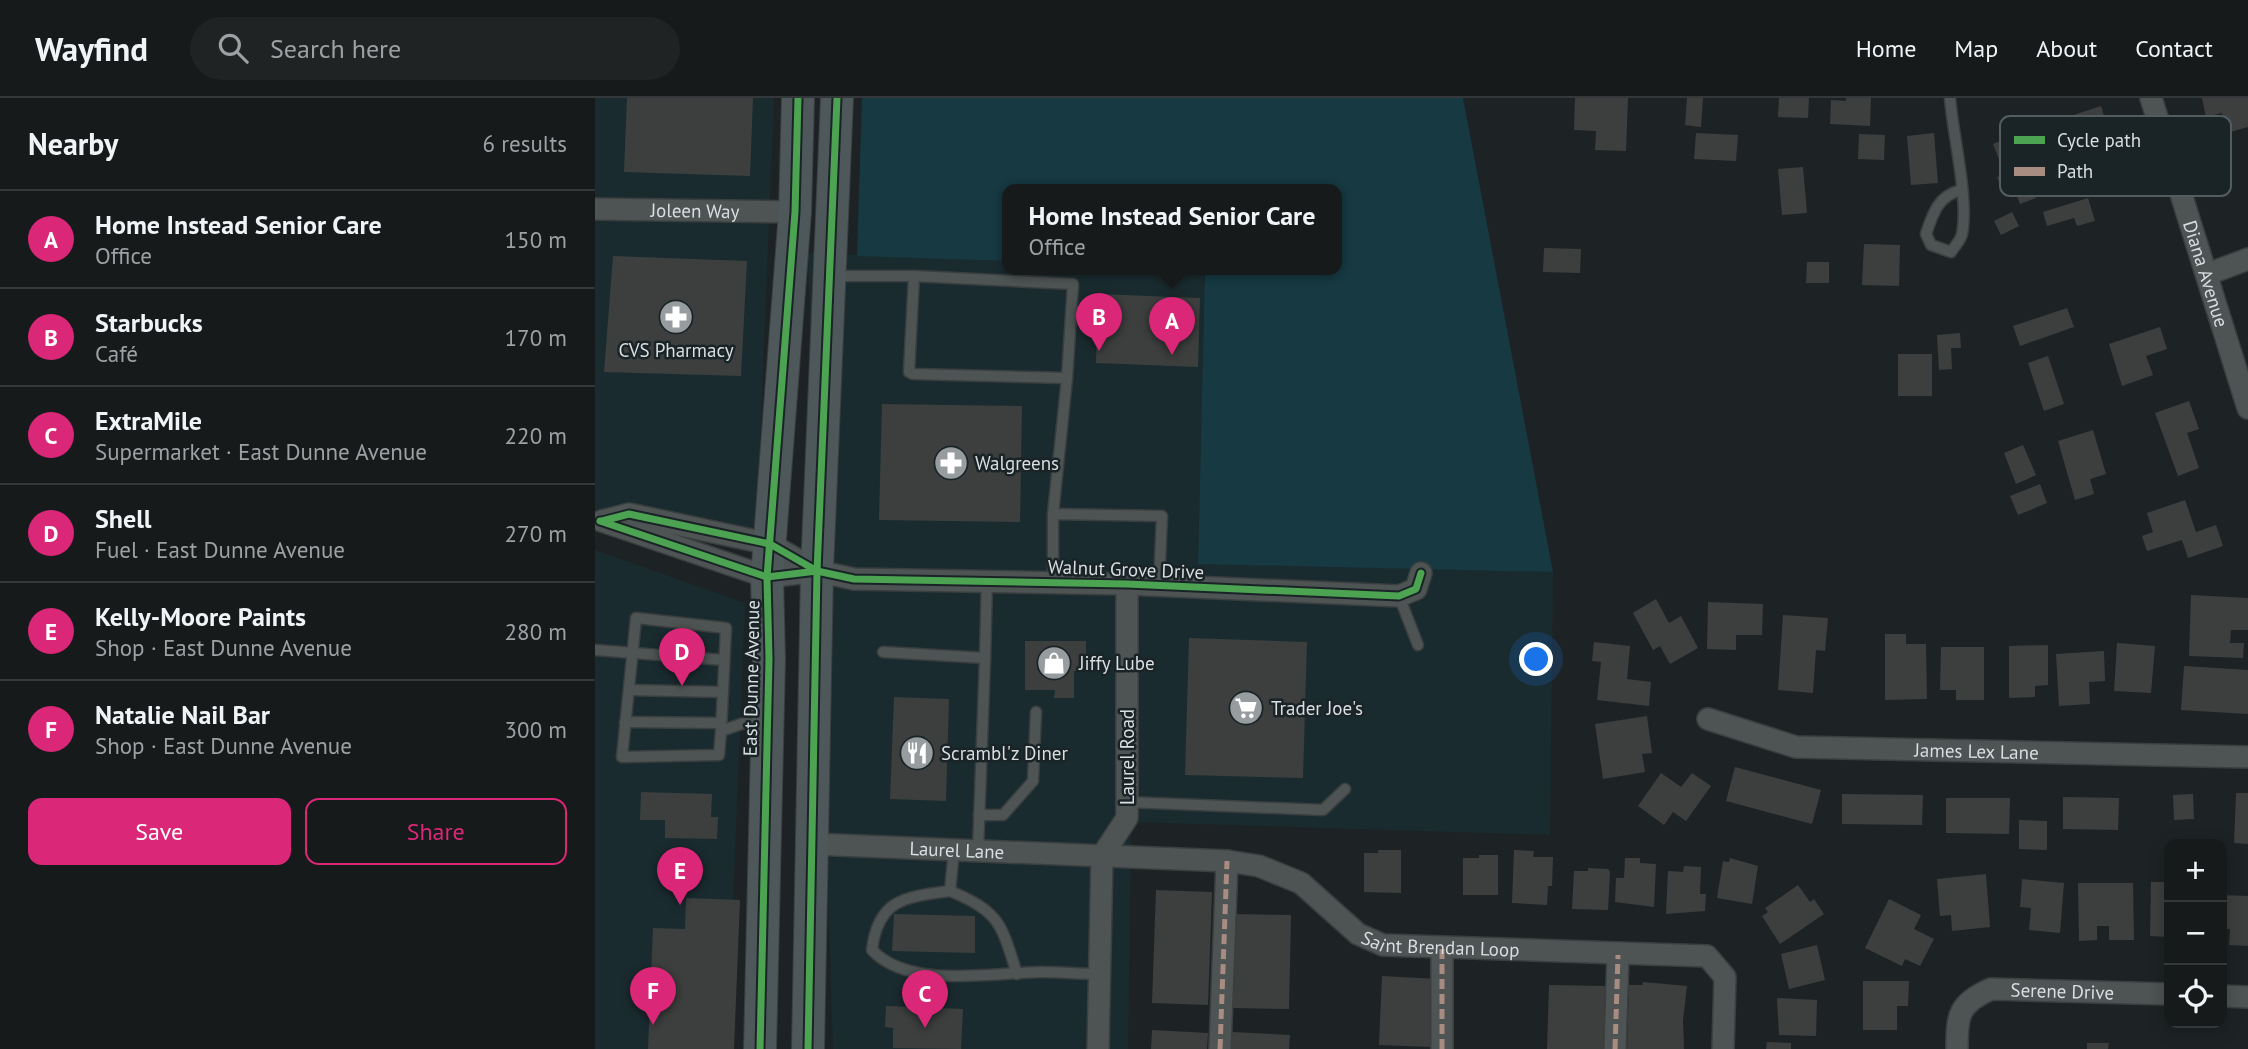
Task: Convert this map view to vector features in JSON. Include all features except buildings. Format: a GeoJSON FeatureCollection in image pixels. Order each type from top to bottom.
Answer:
{"type":"FeatureCollection","features":[{"type":"Feature","properties":{"kind":"main road","name":"East Dunne Avenue"},"geometry":{"type":"LineString","coordinates":[[760,1049],[769,659],[767,577],[795,212],[798,98]]}},
{"type":"Feature","properties":{"kind":"main road"},"geometry":{"type":"LineString","coordinates":[[808,1049],[817,571],[832,276],[837,98]]}},
{"type":"Feature","properties":{"kind":"main road"},"geometry":{"type":"LineString","coordinates":[[828,353],[815,338],[812,326],[814,240],[809,227],[795,212],[813,197],[819,168],[836,149]]}},
{"type":"Feature","properties":{"kind":"street","name":"Diana Avenue"},"geometry":{"type":"LineString","coordinates":[[2151,98],[2157,116]]}},
{"type":"Feature","properties":{"kind":"street","name":"Diana Avenue"},"geometry":{"type":"LineString","coordinates":[[2183,196],[2248,408]]}},
{"type":"Feature","properties":{"kind":"street","name":"Joleen Way"},"geometry":{"type":"LineString","coordinates":[[595,209],[795,212]]}},
{"type":"Feature","properties":{"kind":"street"},"geometry":{"type":"LineString","coordinates":[[2208,274],[2248,260]]}},
{"type":"Feature","properties":{"kind":"street","name":"Walnut Grove Drive"},"geometry":{"type":"LineString","coordinates":[[598,520],[629,514],[769,544],[817,571],[854,579],[1127,584],[1399,596]]}},
{"type":"Feature","properties":{"kind":"street","name":"Walnut Grove Drive"},"geometry":{"type":"LineString","coordinates":[[598,520],[767,577],[817,571]]}},
{"type":"Feature","properties":{"kind":"street"},"geometry":{"type":"LineString","coordinates":[[1399,596],[1416,589],[1422,573]]}},
{"type":"Feature","properties":{"kind":"street","name":"Laurel Road"},"geometry":{"type":"LineString","coordinates":[[1102,856],[1127,818],[1127,584]]}},
{"type":"Feature","properties":{"kind":"street","name":"James Lex Lane"},"geometry":{"type":"LineString","coordinates":[[1708,719],[1796,747],[2248,757]]}},
{"type":"Feature","properties":{"kind":"street","name":"Laurel Lane"},"geometry":{"type":"LineString","coordinates":[[812,844],[1102,856]]}},
{"type":"Feature","properties":{"kind":"street"},"geometry":{"type":"LineString","coordinates":[[1098,1049],[1102,856]]}},
{"type":"Feature","properties":{"kind":"street","name":"Saint Brendan Loop"},"geometry":{"type":"LineString","coordinates":[[1102,856],[1227,861],[1259,866],[1301,883],[1358,934],[1384,945],[1707,956],[1725,977],[1723,1049]]}},
{"type":"Feature","properties":{"kind":"street"},"geometry":{"type":"LineString","coordinates":[[1220,1049],[1227,861]]}},
{"type":"Feature","properties":{"kind":"street"},"geometry":{"type":"LineString","coordinates":[[1442,949],[1442,1049]]}},
{"type":"Feature","properties":{"kind":"street"},"geometry":{"type":"LineString","coordinates":[[1615,1049],[1618,955]]}},
{"type":"Feature","properties":{"kind":"street","name":"Serene Drive"},"geometry":{"type":"LineString","coordinates":[[1957,1049],[1957,1024],[1969,999],[1991,989],[2164,994]]}},
{"type":"Feature","properties":{"kind":"street"},"geometry":{"type":"LineString","coordinates":[[2227,996],[2248,997]]}},
{"type":"Feature","properties":{"kind":"lane"},"geometry":{"type":"LineString","coordinates":[[1950,98],[1961,190],[1962,236],[1951,252],[1931,245],[1926,234],[1935,208],[1947,194],[1961,190]]}},
{"type":"Feature","properties":{"kind":"lane"},"geometry":{"type":"LineString","coordinates":[[832,276],[913,276],[1073,284],[1067,378],[1053,514],[1053,583]]}},
{"type":"Feature","properties":{"kind":"lane"},"geometry":{"type":"LineString","coordinates":[[913,276],[909,372],[1067,378]]}},
{"type":"Feature","properties":{"kind":"lane"},"geometry":{"type":"LineString","coordinates":[[1053,514],[1162,516],[1159,585]]}},
{"type":"Feature","properties":{"kind":"lane"},"geometry":{"type":"LineString","coordinates":[[978,851],[987,581]]}},
{"type":"Feature","properties":{"kind":"lane"},"geometry":{"type":"LineString","coordinates":[[1399,596],[1418,645]]}},
{"type":"Feature","properties":{"kind":"lane"},"geometry":{"type":"LineString","coordinates":[[636,618],[726,628],[724,660],[719,755],[622,757],[636,618]]}},
{"type":"Feature","properties":{"kind":"lane"},"geometry":{"type":"LineString","coordinates":[[595,650],[724,660]]}},
{"type":"Feature","properties":{"kind":"lane"},"geometry":{"type":"LineString","coordinates":[[883,652],[985,658]]}},
{"type":"Feature","properties":{"kind":"lane"},"geometry":{"type":"LineString","coordinates":[[629,690],[723,692]]}},
{"type":"Feature","properties":{"kind":"lane"},"geometry":{"type":"LineString","coordinates":[[979,815],[1003,814],[1033,781],[1036,712]]}},
{"type":"Feature","properties":{"kind":"lane"},"geometry":{"type":"LineString","coordinates":[[625,722],[721,727],[744,723],[767,725]]}},
{"type":"Feature","properties":{"kind":"lane"},"geometry":{"type":"LineString","coordinates":[[1127,802],[1323,810],[1345,789]]}},
{"type":"Feature","properties":{"kind":"lane"},"geometry":{"type":"LineString","coordinates":[[950,891],[954,850]]}},
{"type":"Feature","properties":{"kind":"lane"},"geometry":{"type":"LineString","coordinates":[[1017,974],[1003,928],[984,905],[950,891],[908,897],[885,910],[874,931],[872,950],[884,963],[920,973],[970,976],[1100,974]]}},
{"type":"Feature","properties":{"kind":"shaded area"},"geometry":{"type":"Polygon","coordinates":[[[595,98],[774,98],[756,544],[595,516],[595,98]]]}},
{"type":"Feature","properties":{"kind":"shaded area"},"geometry":{"type":"Polygon","coordinates":[[[862,98],[1463,98],[1553,572],[1198,564],[1205,275],[1342,275],[1342,184],[1002,184],[1002,261],[857,256],[862,98]]]}},
{"type":"Feature","properties":{"kind":"shaded area"},"geometry":{"type":"Polygon","coordinates":[[[808,253],[1002,261],[1002,275],[1205,275],[1198,563],[1553,572],[1550,835],[1131,822],[1128,1049],[833,1049],[808,253]]]}},
{"type":"Feature","properties":{"kind":"shaded area"},"geometry":{"type":"Polygon","coordinates":[[[595,550],[745,603],[727,1049],[595,1049],[595,550]]]}},
{"type":"Feature","properties":{"kind":"marked path"},"geometry":{"type":"LineString","coordinates":[[1220,1049],[1227,861]]}},
{"type":"Feature","properties":{"kind":"marked path"},"geometry":{"type":"LineString","coordinates":[[1442,949],[1442,1049]]}},
{"type":"Feature","properties":{"kind":"marked path"},"geometry":{"type":"LineString","coordinates":[[1615,1049],[1618,955]]}},
{"type":"Feature","properties":{"kind":"cycle path"},"geometry":{"type":"LineString","coordinates":[[760,1049],[769,659],[767,577],[795,212],[798,98]]}},
{"type":"Feature","properties":{"kind":"cycle path"},"geometry":{"type":"LineString","coordinates":[[808,1049],[817,571],[837,98]]}},
{"type":"Feature","properties":{"kind":"cycle path"},"geometry":{"type":"LineString","coordinates":[[602,521],[629,514],[770,544],[817,571],[854,579],[1127,584],[1399,596],[1416,589],[1421,573]]}},
{"type":"Feature","properties":{"kind":"cycle path"},"geometry":{"type":"LineString","coordinates":[[600,521],[767,577],[817,571]]}},
{"type":"Feature","properties":{"kind":"place","name":"CVS Pharmacy"},"geometry":{"type":"Point","coordinates":[676,317]}},
{"type":"Feature","properties":{"kind":"place","name":"Starbucks"},"geometry":{"type":"Point","coordinates":[1099,351]}},
{"type":"Feature","properties":{"kind":"place","name":"Home Instead Senior Care"},"geometry":{"type":"Point","coordinates":[1172,355]}},
{"type":"Feature","properties":{"kind":"place","name":"Walgreens"},"geometry":{"type":"Point","coordinates":[951,463]}},
{"type":"Feature","properties":{"kind":"place","name":"Jiffy Lube"},"geometry":{"type":"Point","coordinates":[1054,663]}},
{"type":"Feature","properties":{"kind":"place","name":"Shell"},"geometry":{"type":"Point","coordinates":[682,686]}},
{"type":"Feature","properties":{"kind":"place","name":"Trader Joe's"},"geometry":{"type":"Point","coordinates":[1246,708]}},
{"type":"Feature","properties":{"kind":"place","name":"Scrambl'z Diner"},"geometry":{"type":"Point","coordinates":[917,753]}},
{"type":"Feature","properties":{"kind":"place","name":"Kelly-Moore Paints"},"geometry":{"type":"Point","coordinates":[680,905]}},
{"type":"Feature","properties":{"kind":"place","name":"Natalie Nail Bar"},"geometry":{"type":"Point","coordinates":[653,1025]}},
{"type":"Feature","properties":{"kind":"place","name":"ExtraMile"},"geometry":{"type":"Point","coordinates":[925,1028]}}]}
